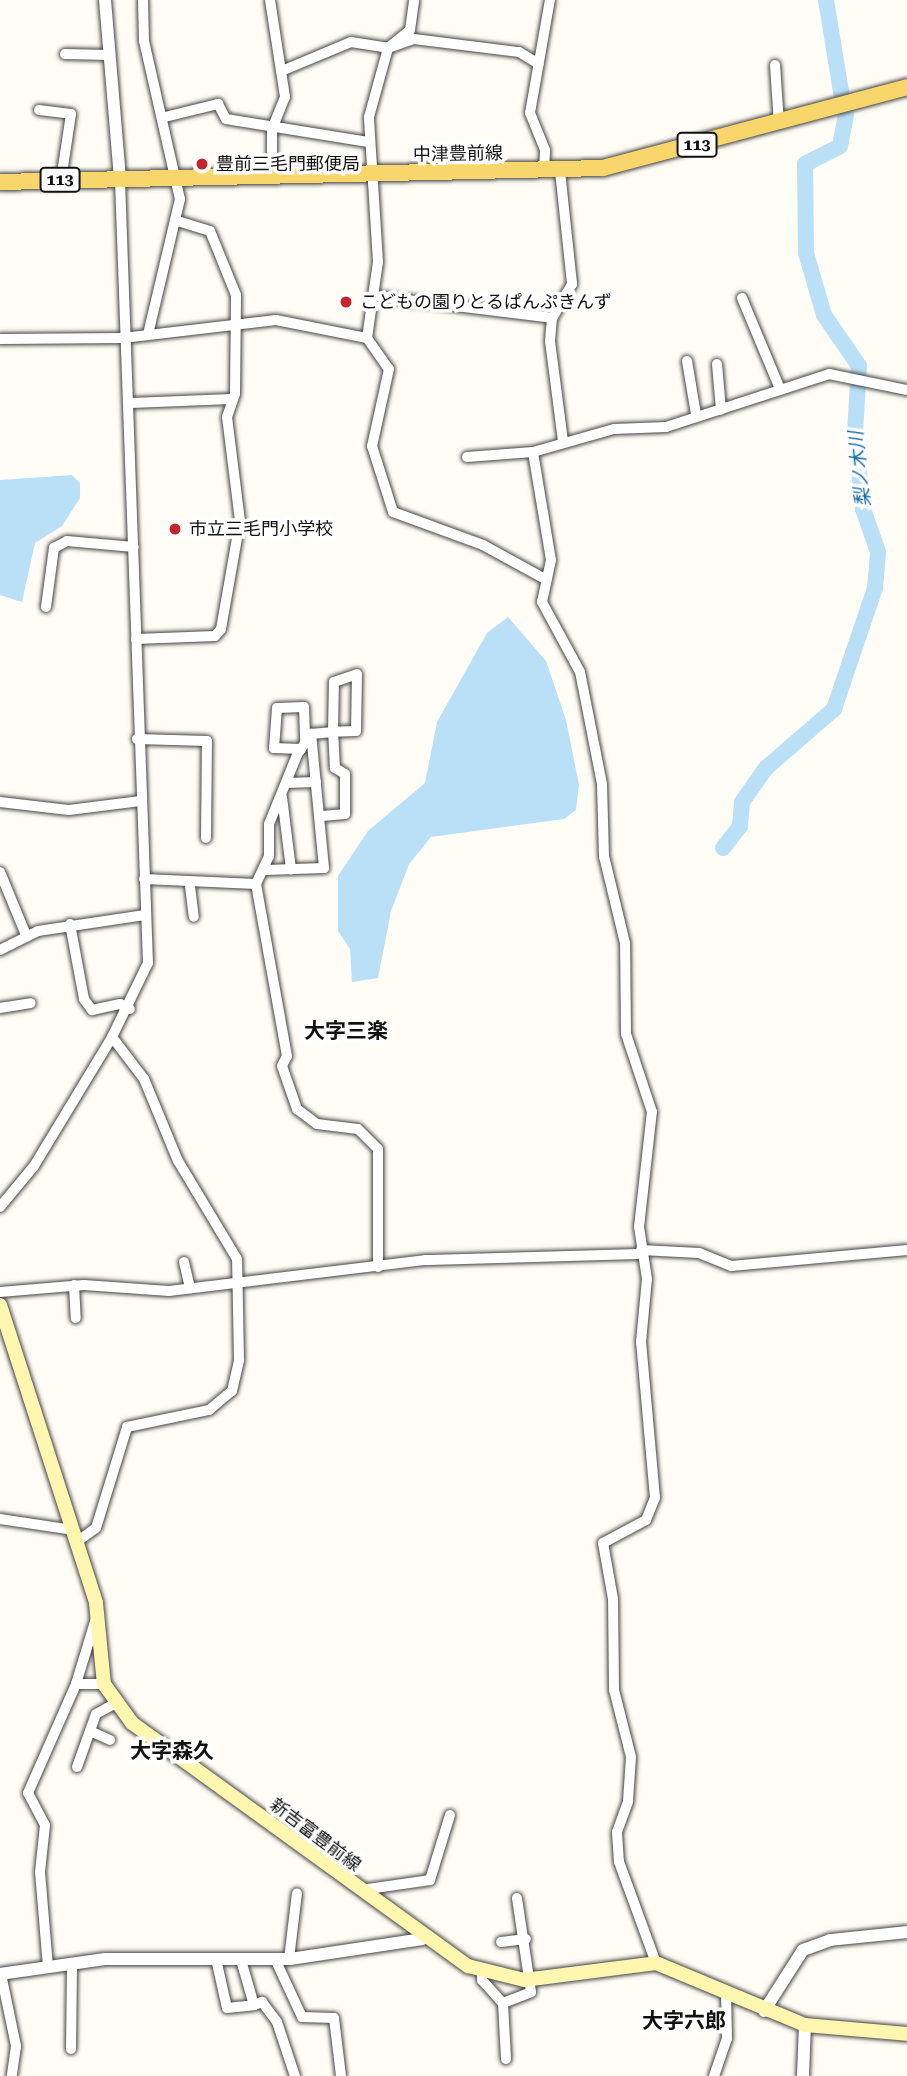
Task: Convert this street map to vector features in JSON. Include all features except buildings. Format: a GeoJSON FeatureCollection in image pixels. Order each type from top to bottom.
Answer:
{"type":"FeatureCollection","features":[{"type":"Feature","properties":{"kind":"main road","name":"中津豊前線"},"geometry":{"type":"LineString","coordinates":[[0,182],[369,176],[617,167],[907,87]]}},
{"type":"Feature","properties":{"kind":"main road","name":"新吉富豊前線"},"geometry":{"type":"LineString","coordinates":[[0,1305],[76,1536],[97,1614],[104,1684],[114,1704],[423,1939],[482,1971],[534,1979],[656,1963],[764,2011],[805,2025],[907,2034]]}},
{"type":"Feature","properties":{"kind":"street"},"geometry":{"type":"LineString","coordinates":[[0,1207],[34,1166],[130,1009],[148,963],[137,739],[130,403],[123,338],[120,178],[105,0]]}},
{"type":"Feature","properties":{"kind":"street"},"geometry":{"type":"LineString","coordinates":[[143,0],[144,41],[165,117],[176,179],[178,221],[148,334]]}},
{"type":"Feature","properties":{"kind":"street"},"geometry":{"type":"LineString","coordinates":[[270,0],[284,70],[285,97],[272,130],[272,176]]}},
{"type":"Feature","properties":{"kind":"street"},"geometry":{"type":"LineString","coordinates":[[367,338],[378,262],[368,142],[388,48],[410,30],[414,0]]}},
{"type":"Feature","properties":{"kind":"street"},"geometry":{"type":"LineString","coordinates":[[550,0],[530,113],[552,171],[572,274],[552,318],[562,441]]}},
{"type":"Feature","properties":{"kind":"street"},"geometry":{"type":"LineString","coordinates":[[284,70],[351,42],[388,48],[414,39],[474,44],[519,52],[538,64]]}},
{"type":"Feature","properties":{"kind":"street"},"geometry":{"type":"LineString","coordinates":[[65,54],[109,55]]}},
{"type":"Feature","properties":{"kind":"street"},"geometry":{"type":"LineString","coordinates":[[775,65],[779,122]]}},
{"type":"Feature","properties":{"kind":"street"},"geometry":{"type":"LineString","coordinates":[[165,117],[218,104],[226,119],[272,130],[368,142]]}},
{"type":"Feature","properties":{"kind":"street"},"geometry":{"type":"LineString","coordinates":[[39,110],[71,114],[61,180]]}},
{"type":"Feature","properties":{"kind":"street"},"geometry":{"type":"LineString","coordinates":[[136,639],[215,636],[222,629],[240,521],[228,430],[233,399],[236,295],[210,230],[178,221]]}},
{"type":"Feature","properties":{"kind":"street"},"geometry":{"type":"LineString","coordinates":[[374,296],[552,318]]}},
{"type":"Feature","properties":{"kind":"street"},"geometry":{"type":"LineString","coordinates":[[743,299],[780,389]]}},
{"type":"Feature","properties":{"kind":"street"},"geometry":{"type":"LineString","coordinates":[[0,339],[123,338],[235,322],[298,322],[367,338],[389,369],[372,446],[393,512],[483,545],[545,579]]}},
{"type":"Feature","properties":{"kind":"street"},"geometry":{"type":"LineString","coordinates":[[687,361],[696,414]]}},
{"type":"Feature","properties":{"kind":"street"},"geometry":{"type":"LineString","coordinates":[[717,364],[721,410]]}},
{"type":"Feature","properties":{"kind":"street"},"geometry":{"type":"LineString","coordinates":[[467,457],[533,453],[562,441],[666,427],[696,414],[721,410],[780,389],[846,374],[907,390]]}},
{"type":"Feature","properties":{"kind":"street"},"geometry":{"type":"LineString","coordinates":[[130,403],[233,399]]}},
{"type":"Feature","properties":{"kind":"street"},"geometry":{"type":"LineString","coordinates":[[533,453],[548,523],[544,607],[580,672],[602,784],[604,856],[625,943],[626,1034],[650,1096],[641,1252],[646,1279],[641,1342],[655,1498],[646,1520],[603,1543],[613,1599],[614,1690],[631,1756],[628,1801],[617,1832],[619,1862],[656,1963]]}},
{"type":"Feature","properties":{"kind":"street"},"geometry":{"type":"LineString","coordinates":[[46,607],[54,548],[67,541],[134,547]]}},
{"type":"Feature","properties":{"kind":"street"},"geometry":{"type":"LineString","coordinates":[[265,870],[324,868],[322,816],[306,742],[304,707],[277,708],[274,748],[306,742],[333,732],[356,731],[358,674],[334,682],[333,732],[335,768],[345,774],[345,814],[322,816]]}},
{"type":"Feature","properties":{"kind":"street"},"geometry":{"type":"LineString","coordinates":[[137,739],[207,741],[206,838]]}},
{"type":"Feature","properties":{"kind":"street"},"geometry":{"type":"LineString","coordinates":[[306,742],[270,824],[265,870],[256,884],[287,1056],[282,1066],[297,1109],[317,1124],[358,1129],[378,1149],[378,1267]]}},
{"type":"Feature","properties":{"kind":"street"},"geometry":{"type":"LineString","coordinates":[[286,783],[316,782]]}},
{"type":"Feature","properties":{"kind":"street"},"geometry":{"type":"LineString","coordinates":[[282,795],[291,869]]}},
{"type":"Feature","properties":{"kind":"street"},"geometry":{"type":"LineString","coordinates":[[0,802],[69,810],[140,801]]}},
{"type":"Feature","properties":{"kind":"street"},"geometry":{"type":"LineString","coordinates":[[0,872],[26,935]]}},
{"type":"Feature","properties":{"kind":"street"},"geometry":{"type":"LineString","coordinates":[[144,879],[190,886],[256,884]]}},
{"type":"Feature","properties":{"kind":"street"},"geometry":{"type":"LineString","coordinates":[[190,886],[194,917]]}},
{"type":"Feature","properties":{"kind":"street"},"geometry":{"type":"LineString","coordinates":[[0,950],[26,935],[70,924],[145,915]]}},
{"type":"Feature","properties":{"kind":"street"},"geometry":{"type":"LineString","coordinates":[[70,924],[84,999],[92,1010],[120,1004],[130,1009]]}},
{"type":"Feature","properties":{"kind":"street"},"geometry":{"type":"LineString","coordinates":[[0,1008],[31,1003]]}},
{"type":"Feature","properties":{"kind":"street"},"geometry":{"type":"LineString","coordinates":[[0,1520],[76,1536],[96,1528],[127,1427],[199,1415],[233,1391],[241,1328],[232,1248],[178,1161],[138,1070],[112,1037]]}},
{"type":"Feature","properties":{"kind":"street"},"geometry":{"type":"LineString","coordinates":[[0,1292],[74,1285],[190,1288],[237,1280],[433,1259],[641,1252],[699,1253],[731,1266],[907,1250]]}},
{"type":"Feature","properties":{"kind":"street"},"geometry":{"type":"LineString","coordinates":[[184,1262],[190,1288]]}},
{"type":"Feature","properties":{"kind":"street"},"geometry":{"type":"LineString","coordinates":[[74,1285],[76,1318]]}},
{"type":"Feature","properties":{"kind":"street"},"geometry":{"type":"LineString","coordinates":[[48,1967],[40,1872],[46,1825],[28,1793],[76,1684],[97,1614]]}},
{"type":"Feature","properties":{"kind":"street"},"geometry":{"type":"LineString","coordinates":[[76,1684],[104,1684]]}},
{"type":"Feature","properties":{"kind":"street"},"geometry":{"type":"LineString","coordinates":[[77,1767],[96,1714],[114,1704]]}},
{"type":"Feature","properties":{"kind":"street"},"geometry":{"type":"LineString","coordinates":[[90,1731],[110,1740]]}},
{"type":"Feature","properties":{"kind":"street"},"geometry":{"type":"LineString","coordinates":[[357,1890],[430,1880],[450,1815]]}},
{"type":"Feature","properties":{"kind":"street"},"geometry":{"type":"LineString","coordinates":[[289,1959],[297,1893]]}},
{"type":"Feature","properties":{"kind":"street"},"geometry":{"type":"LineString","coordinates":[[503,2003],[531,1992],[534,1979],[517,1898]]}},
{"type":"Feature","properties":{"kind":"street"},"geometry":{"type":"LineString","coordinates":[[764,2011],[803,1950],[830,1940],[907,1932]]}},
{"type":"Feature","properties":{"kind":"street"},"geometry":{"type":"LineString","coordinates":[[12,2076],[18,2056],[1,1974],[72,1964],[289,1959],[423,1939]]}},
{"type":"Feature","properties":{"kind":"street"},"geometry":{"type":"LineString","coordinates":[[501,1942],[526,1939]]}},
{"type":"Feature","properties":{"kind":"street"},"geometry":{"type":"LineString","coordinates":[[216,1959],[222,2004],[262,2003],[277,2022],[295,2076]]}},
{"type":"Feature","properties":{"kind":"street"},"geometry":{"type":"LineString","coordinates":[[275,1959],[302,2017],[334,2018],[341,2076]]}},
{"type":"Feature","properties":{"kind":"street"},"geometry":{"type":"LineString","coordinates":[[240,1960],[254,2005]]}},
{"type":"Feature","properties":{"kind":"street"},"geometry":{"type":"LineString","coordinates":[[71,2049],[72,1964]]}},
{"type":"Feature","properties":{"kind":"street"},"geometry":{"type":"LineString","coordinates":[[482,1971],[482,1980],[503,2003],[506,2059]]}},
{"type":"Feature","properties":{"kind":"street"},"geometry":{"type":"LineString","coordinates":[[714,2076],[727,2039],[726,1992]]}},
{"type":"Feature","properties":{"kind":"street"},"geometry":{"type":"LineString","coordinates":[[803,2076],[805,2025]]}},
{"type":"Feature","properties":{"kind":"water"},"geometry":{"type":"Polygon","coordinates":[[[72,475],[80,483],[80,498],[62,526],[35,543],[22,602],[0,595],[0,480],[72,475]]]}},
{"type":"Feature","properties":{"kind":"water"},"geometry":{"type":"Polygon","coordinates":[[[508,617],[546,661],[566,720],[579,785],[576,810],[564,819],[431,837],[409,864],[391,911],[378,978],[352,982],[350,949],[338,931],[338,876],[368,831],[425,783],[437,722],[487,633],[508,617]]]}},
{"type":"Feature","properties":{"kind":"waterway","name":"梨ノ木川"},"geometry":{"type":"LineString","coordinates":[[826,0],[842,98]]}},
{"type":"Feature","properties":{"kind":"waterway","name":"梨ノ木川"},"geometry":{"type":"LineString","coordinates":[[723,848],[740,826],[742,802],[766,768],[834,709],[875,588],[878,552],[863,509],[855,433],[859,366],[824,315],[806,253],[805,164],[840,146],[846,115]]}},
{"type":"Feature","properties":{"kind":"place","name":"豊前三毛門郵便局"},"geometry":{"type":"Point","coordinates":[202,164]}},
{"type":"Feature","properties":{"kind":"place","name":"こどもの園りとるぱんぷきんず"},"geometry":{"type":"Point","coordinates":[346,302]}},
{"type":"Feature","properties":{"kind":"place","name":"市立三毛門小学校"},"geometry":{"type":"Point","coordinates":[175,529]}},
{"type":"Feature","properties":{"kind":"district","name":"大字三楽"},"geometry":{"type":"Point","coordinates":[346,1031]}},
{"type":"Feature","properties":{"kind":"district","name":"大字森久"},"geometry":{"type":"Point","coordinates":[172,1751]}},
{"type":"Feature","properties":{"kind":"district","name":"大字六郎"},"geometry":{"type":"Point","coordinates":[684,2021]}}]}
